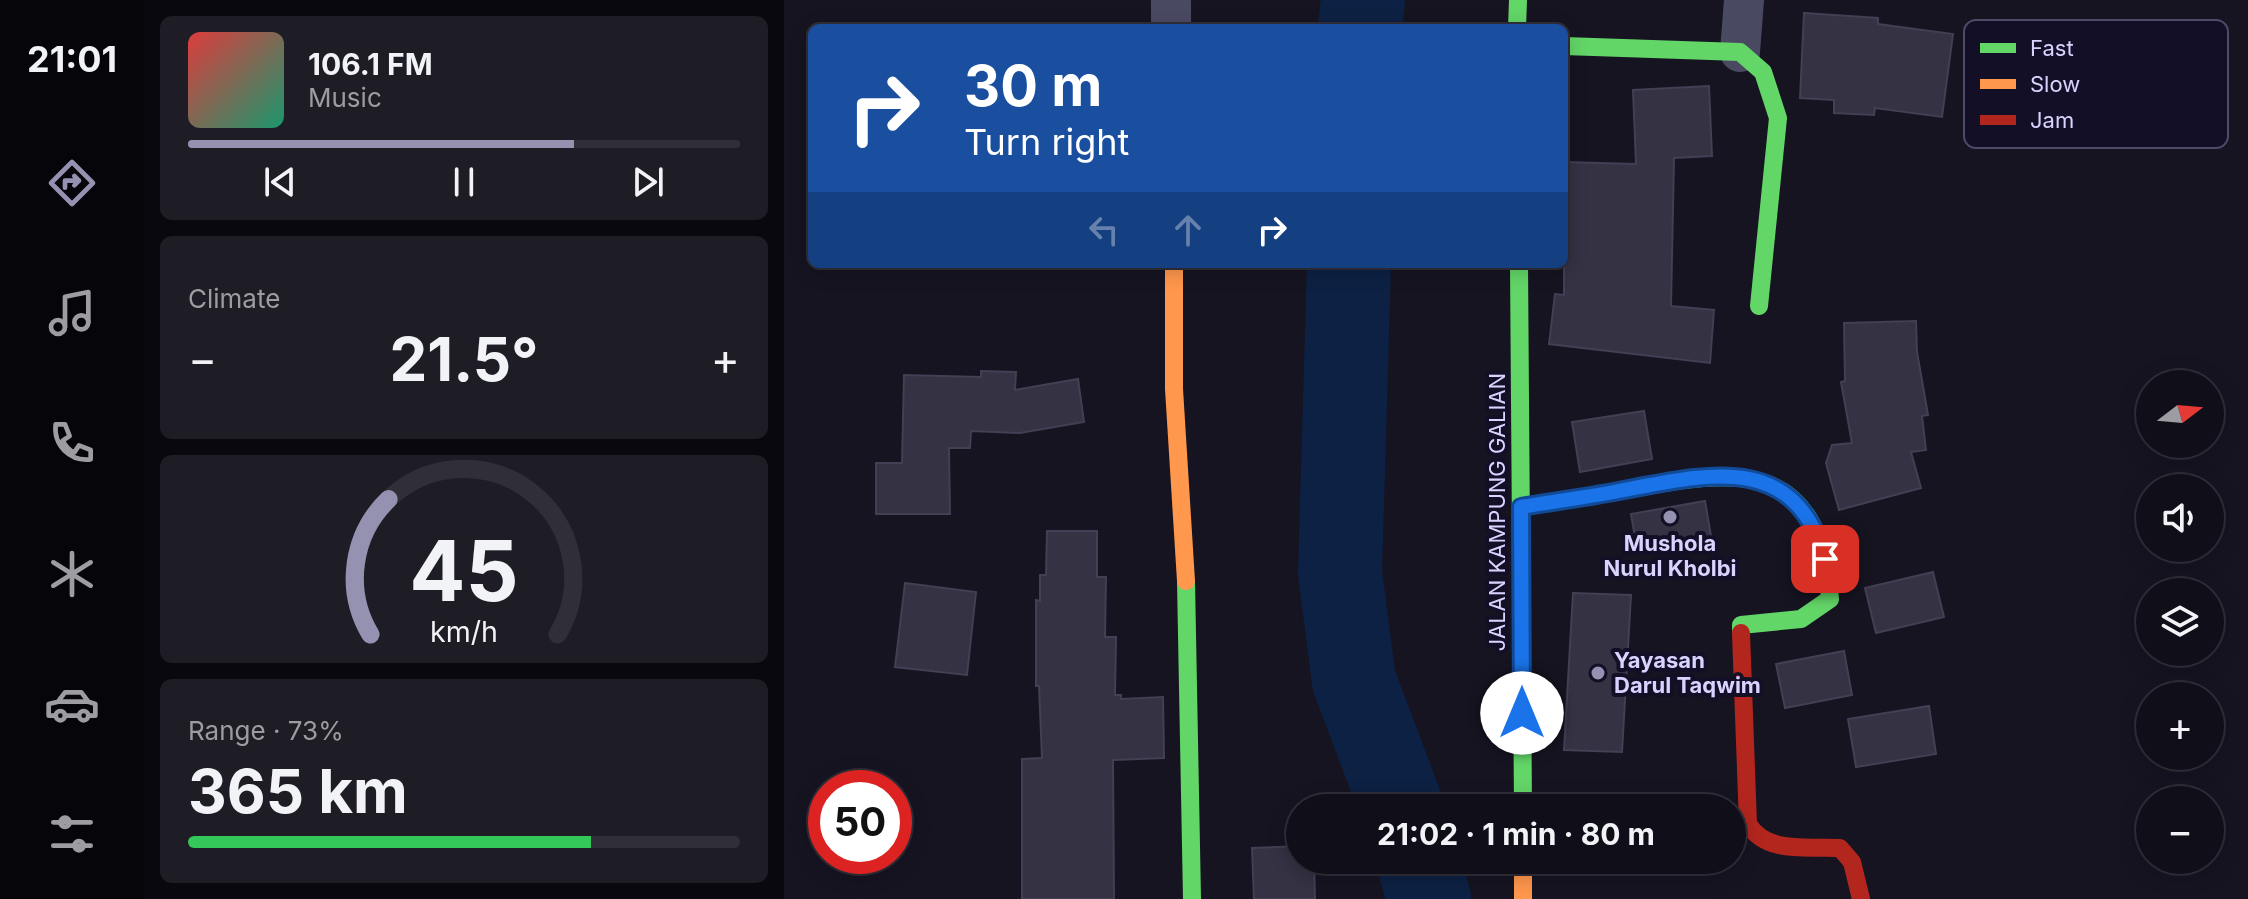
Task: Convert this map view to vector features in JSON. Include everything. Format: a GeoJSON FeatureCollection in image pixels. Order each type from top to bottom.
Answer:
{"type":"FeatureCollection","features":[{"type":"Feature","properties":{"kind":"street"},"geometry":{"type":"LineString","coordinates":[[1171,0],[1171,24]]}},
{"type":"Feature","properties":{"kind":"street"},"geometry":{"type":"LineString","coordinates":[[1517,24],[1518,0]]}},
{"type":"Feature","properties":{"kind":"street"},"geometry":{"type":"LineString","coordinates":[[1740,52],[1744,0]]}},
{"type":"Feature","properties":{"kind":"street"},"geometry":{"type":"LineString","coordinates":[[1568,46],[1740,52],[1756,60],[1766,76],[1778,118],[1759,306]]}},
{"type":"Feature","properties":{"kind":"street"},"geometry":{"type":"LineString","coordinates":[[1174,268],[1174,389],[1186,570],[1192,899]]}},
{"type":"Feature","properties":{"kind":"street","name":"JALAN KAMPUNG GALIAN"},"geometry":{"type":"LineString","coordinates":[[1519,268],[1523,794]]}},
{"type":"Feature","properties":{"kind":"street"},"geometry":{"type":"LineString","coordinates":[[1521,507],[1671,480],[1744,476],[1777,488],[1804,511],[1820,541],[1829,578],[1830,599],[1801,619],[1741,625],[1748,824],[1757,837],[1770,846],[1811,844],[1840,848],[1852,862],[1861,899]]}},
{"type":"Feature","properties":{"kind":"street"},"geometry":{"type":"LineString","coordinates":[[1523,874],[1523,899]]}},
{"type":"Feature","properties":{"kind":"building"},"geometry":{"type":"Polygon","coordinates":[[[1804,13],[1878,18],[1878,24],[1953,34],[1942,117],[1875,108],[1874,115],[1834,113],[1834,100],[1800,98],[1804,13]]]}},
{"type":"Feature","properties":{"kind":"building"},"geometry":{"type":"Polygon","coordinates":[[[1709,86],[1712,156],[1674,158],[1671,306],[1714,310],[1710,363],[1549,344],[1555,294],[1564,295],[1564,268],[1568,268],[1568,162],[1636,164],[1633,90],[1709,86]]]}},
{"type":"Feature","properties":{"kind":"building"},"geometry":{"type":"Polygon","coordinates":[[[1916,321],[1917,352],[1928,415],[1922,416],[1926,450],[1911,452],[1921,488],[1839,510],[1826,463],[1832,445],[1852,443],[1841,382],[1845,381],[1844,323],[1916,321]]]}},
{"type":"Feature","properties":{"kind":"building"},"geometry":{"type":"Polygon","coordinates":[[[981,371],[1016,372],[1015,390],[1078,379],[1084,422],[1020,433],[971,431],[970,448],[949,448],[950,514],[876,514],[876,463],[902,463],[904,375],[981,377],[981,371]]]}},
{"type":"Feature","properties":{"kind":"building"},"geometry":{"type":"Polygon","coordinates":[[[1644,411],[1652,459],[1580,472],[1572,422],[1644,411]]]}},
{"type":"Feature","properties":{"kind":"building","name":"Mushola Nurul Kholbi"},"geometry":{"type":"Polygon","coordinates":[[[1705,501],[1711,536],[1637,549],[1631,514],[1705,501]]]}},
{"type":"Feature","properties":{"kind":"building"},"geometry":{"type":"Polygon","coordinates":[[[1047,531],[1097,531],[1097,577],[1106,577],[1105,637],[1116,637],[1115,695],[1121,695],[1121,699],[1163,697],[1164,758],[1113,760],[1114,899],[1022,899],[1022,759],[1042,758],[1039,686],[1036,686],[1036,600],[1040,601],[1040,575],[1046,575],[1047,531]]]}},
{"type":"Feature","properties":{"kind":"building"},"geometry":{"type":"Polygon","coordinates":[[[1933,572],[1944,617],[1876,633],[1865,588],[1933,572]]]}},
{"type":"Feature","properties":{"kind":"building"},"geometry":{"type":"Polygon","coordinates":[[[905,583],[976,592],[967,675],[895,667],[905,583]]]}},
{"type":"Feature","properties":{"kind":"building","name":"Yayasan Darul Taqwim"},"geometry":{"type":"Polygon","coordinates":[[[1573,593],[1631,595],[1622,752],[1564,750],[1573,593]]]}},
{"type":"Feature","properties":{"kind":"building"},"geometry":{"type":"Polygon","coordinates":[[[1844,651],[1852,695],[1785,708],[1776,664],[1844,651]]]}},
{"type":"Feature","properties":{"kind":"building"},"geometry":{"type":"Polygon","coordinates":[[[1929,706],[1936,754],[1856,767],[1848,719],[1929,706]]]}},
{"type":"Feature","properties":{"kind":"building"},"geometry":{"type":"Polygon","coordinates":[[[1286,847],[1286,874],[1314,874],[1315,899],[1254,899],[1252,848],[1286,847]]]}},
{"type":"Feature","properties":{"kind":"waterway"},"geometry":{"type":"LineString","coordinates":[[1360,24],[1363,0]]}},
{"type":"Feature","properties":{"kind":"waterway"},"geometry":{"type":"LineString","coordinates":[[1349,268],[1340,573],[1354,681],[1397,794]]}},
{"type":"Feature","properties":{"kind":"waterway"},"geometry":{"type":"LineString","coordinates":[[1422,874],[1429,899]]}},
{"type":"Feature","properties":{"kind":"traffic: fast"},"geometry":{"type":"LineString","coordinates":[[1517,24],[1518,0]]}},
{"type":"Feature","properties":{"kind":"traffic: fast"},"geometry":{"type":"LineString","coordinates":[[1568,46],[1740,52],[1763,72],[1778,118],[1759,306]]}},
{"type":"Feature","properties":{"kind":"traffic: fast"},"geometry":{"type":"LineString","coordinates":[[1519,268],[1523,794]]}},
{"type":"Feature","properties":{"kind":"traffic: fast"},"geometry":{"type":"LineString","coordinates":[[1521,507],[1702,478],[1735,478],[1765,483],[1789,496],[1809,519],[1823,552],[1830,599],[1801,619],[1741,625],[1741,633]]}},
{"type":"Feature","properties":{"kind":"traffic: fast"},"geometry":{"type":"LineString","coordinates":[[1186,581],[1192,899]]}},
{"type":"Feature","properties":{"kind":"traffic: slow"},"geometry":{"type":"LineString","coordinates":[[1174,268],[1174,389],[1186,581]]}},
{"type":"Feature","properties":{"kind":"traffic: slow"},"geometry":{"type":"LineString","coordinates":[[1523,874],[1523,899]]}},
{"type":"Feature","properties":{"kind":"traffic: jam"},"geometry":{"type":"LineString","coordinates":[[1741,633],[1748,824],[1756,834],[1777,845],[1840,848],[1852,862],[1861,899]]}},
{"type":"Feature","properties":{"kind":"place","name":"Mushola Nurul Kholbi"},"geometry":{"type":"Point","coordinates":[1670,517]}},
{"type":"Feature","properties":{"kind":"place","name":"Yayasan Darul Taqwim"},"geometry":{"type":"Point","coordinates":[1598,673]}},
{"type":"Feature","properties":{"kind":"route"},"geometry":{"type":"LineString","coordinates":[[1522,713],[1521,507],[1671,480],[1744,476],[1777,488],[1804,511],[1820,541],[1825,559]]}}]}
